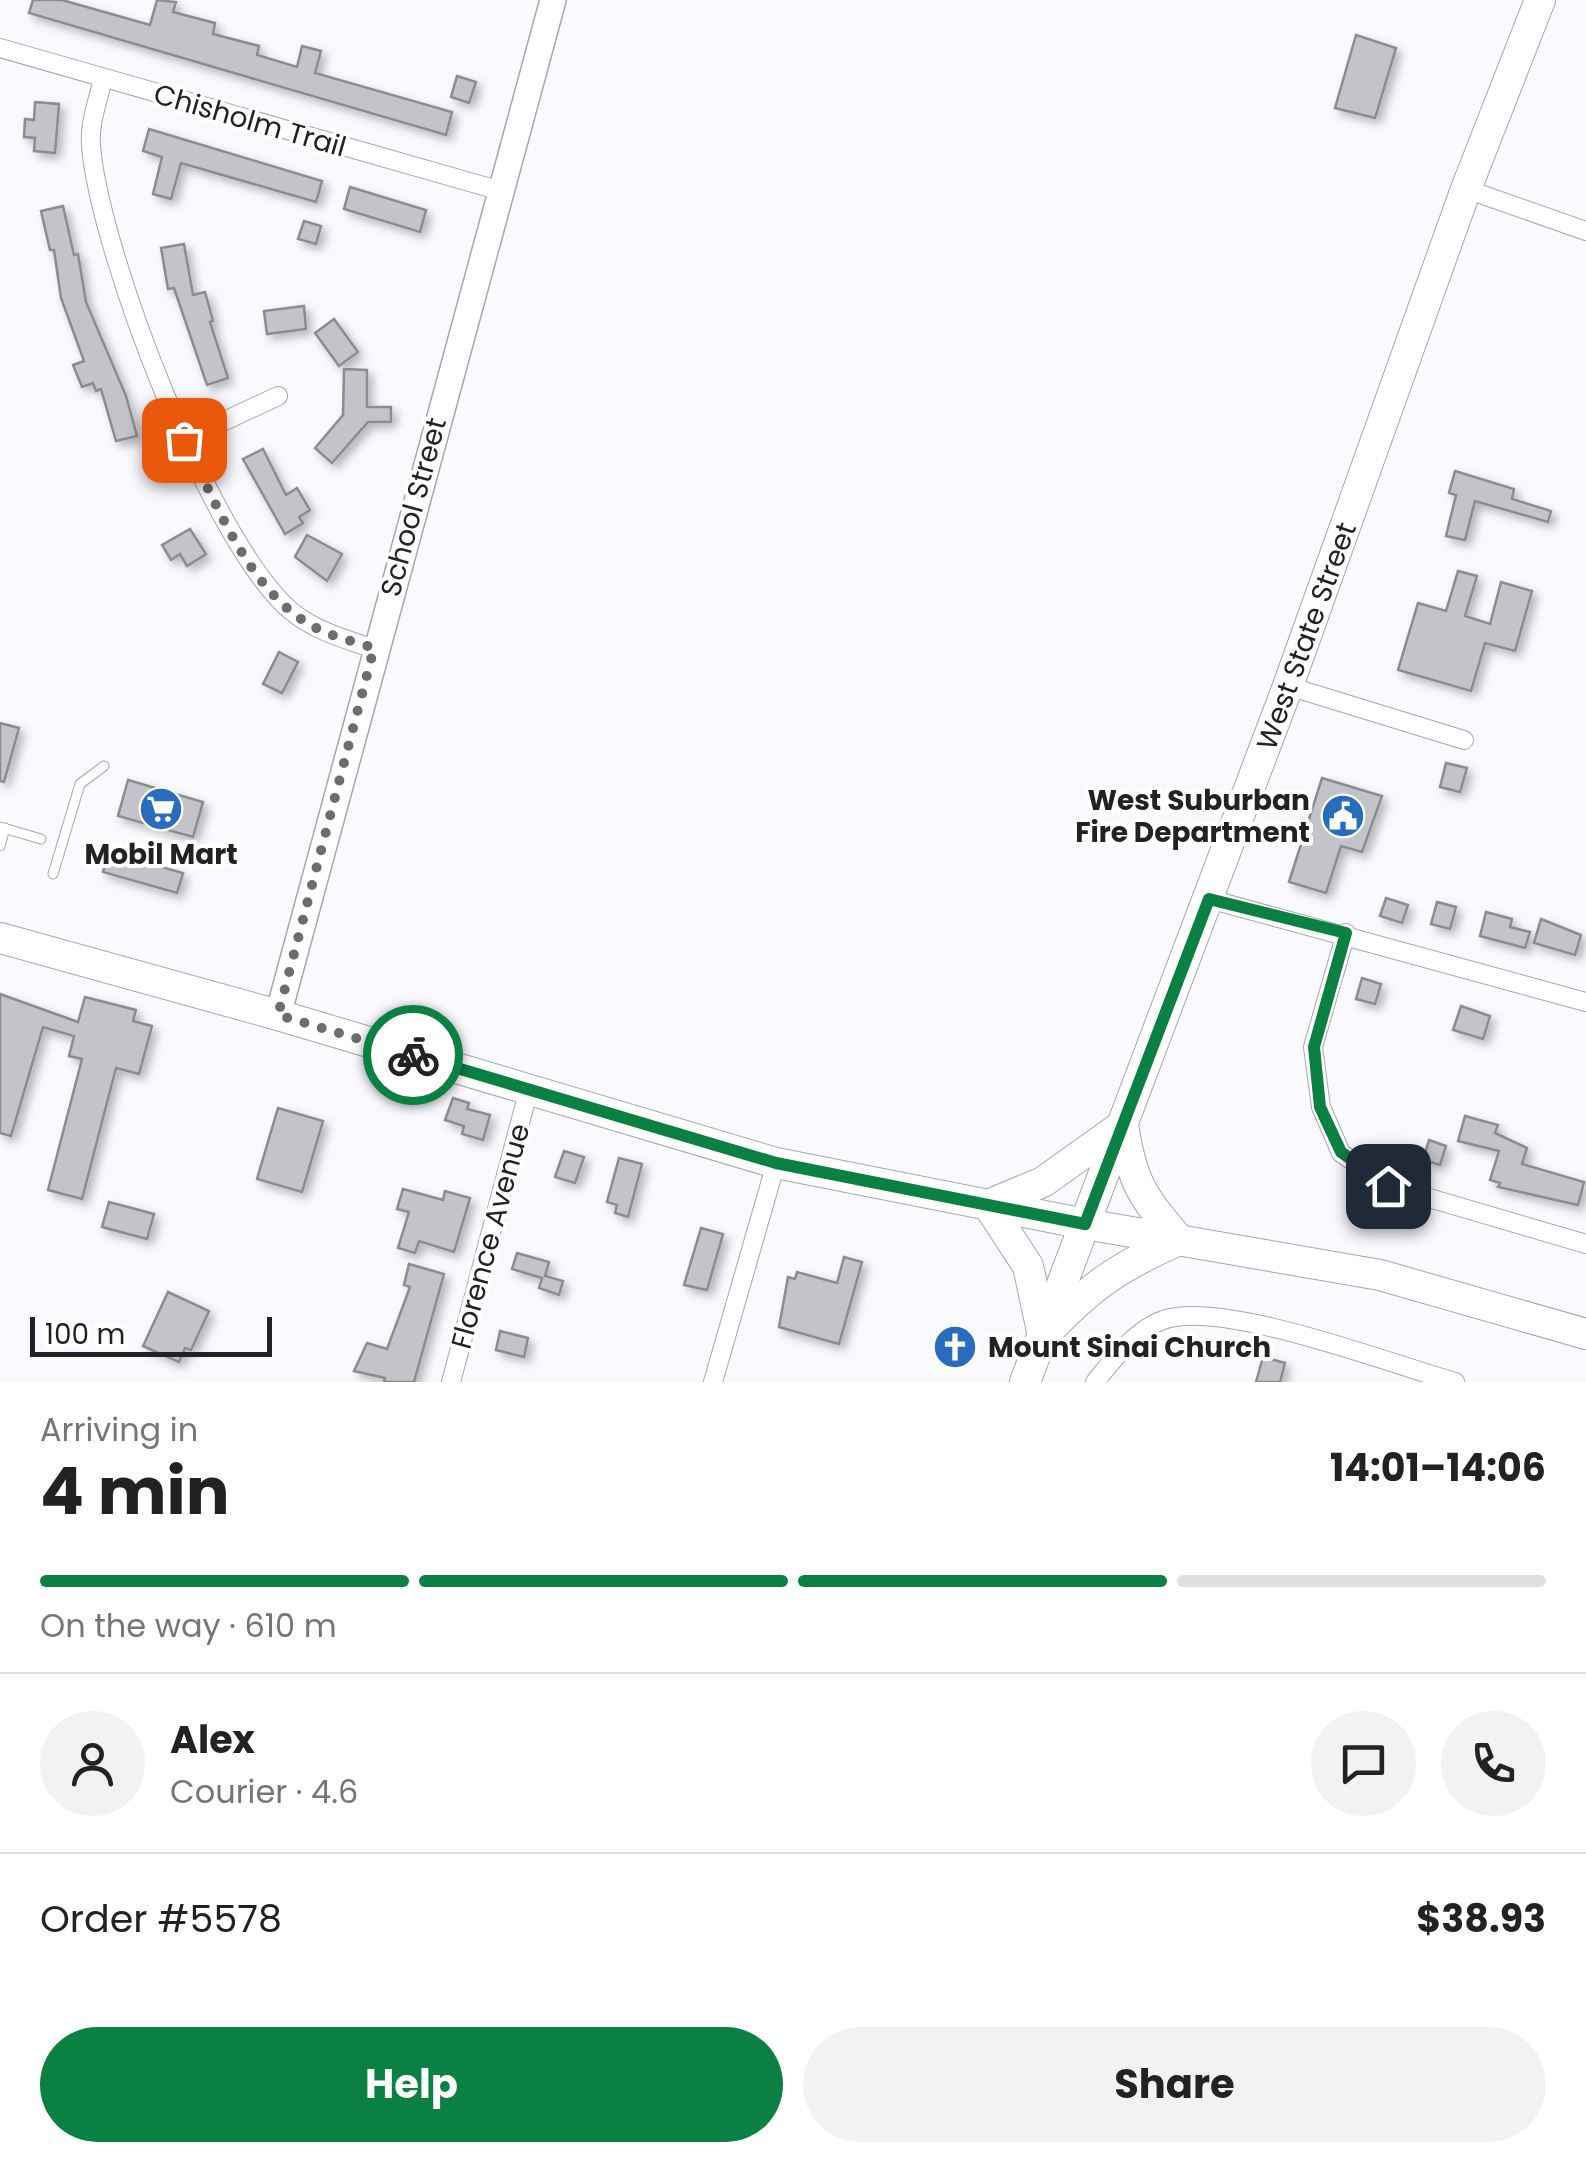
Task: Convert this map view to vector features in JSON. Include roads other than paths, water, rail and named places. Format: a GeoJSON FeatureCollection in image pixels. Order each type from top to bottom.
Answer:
{"type":"FeatureCollection","features":[{"type":"Feature","properties":{"kind":"main road","name":"School Street"},"geometry":{"type":"LineString","coordinates":[[278,1015],[552,0]]}},
{"type":"Feature","properties":{"kind":"main road","name":"West State Street"},"geometry":{"type":"LineString","coordinates":[[1025,1382],[1209,899],[1466,190],[1540,0]]}},
{"type":"Feature","properties":{"kind":"main road"},"geometry":{"type":"LineString","coordinates":[[0,938],[278,1015],[776,1163],[1085,1224],[1380,1275],[1586,1334]]}},
{"type":"Feature","properties":{"kind":"main road"},"geometry":{"type":"LineString","coordinates":[[988,1205],[1043,1182],[1123,1125],[1130,1172],[1146,1202],[1179,1240]]}},
{"type":"Feature","properties":{"kind":"main road"},"geometry":{"type":"LineString","coordinates":[[988,1205],[1028,1266],[1042,1336]]}},
{"type":"Feature","properties":{"kind":"main road"},"geometry":{"type":"LineString","coordinates":[[1042,1336],[1087,1290],[1118,1267],[1179,1240]]}},
{"type":"Feature","properties":{"kind":"street","name":"Chisholm Trail"},"geometry":{"type":"LineString","coordinates":[[0,48],[501,191]]}},
{"type":"Feature","properties":{"kind":"street"},"geometry":{"type":"LineString","coordinates":[[103,79],[90,143],[98,187],[122,276],[184,440],[250,564],[289,610],[309,625],[374,648]]}},
{"type":"Feature","properties":{"kind":"street"},"geometry":{"type":"LineString","coordinates":[[1466,190],[1586,232]]}},
{"type":"Feature","properties":{"kind":"street"},"geometry":{"type":"LineString","coordinates":[[184,440],[278,396]]}},
{"type":"Feature","properties":{"kind":"street"},"geometry":{"type":"LineString","coordinates":[[1288,686],[1464,740]]}},
{"type":"Feature","properties":{"kind":"street"},"geometry":{"type":"LineString","coordinates":[[1209,899],[1346,933],[1586,1002]]}},
{"type":"Feature","properties":{"kind":"street"},"geometry":{"type":"LineString","coordinates":[[1346,933],[1314,1047],[1320,1107],[1341,1152],[1388,1186],[1586,1244]]}},
{"type":"Feature","properties":{"kind":"street","name":"Florence Avenue"},"geometry":{"type":"LineString","coordinates":[[451,1382],[529,1089]]}},
{"type":"Feature","properties":{"kind":"street"},"geometry":{"type":"LineString","coordinates":[[713,1382],[776,1163]]}},
{"type":"Feature","properties":{"kind":"street"},"geometry":{"type":"LineString","coordinates":[[1095,1382],[1119,1352],[1162,1320],[1212,1316],[1270,1328],[1455,1382]]}},
{"type":"Feature","properties":{"kind":"lane"},"geometry":{"type":"LineString","coordinates":[[53,874],[80,784],[104,766]]}},
{"type":"Feature","properties":{"kind":"lane"},"geometry":{"type":"LineString","coordinates":[[0,846],[2,828],[41,838]]}},
{"type":"Feature","properties":{"kind":"place","name":"Mobil Mart"},"geometry":{"type":"Point","coordinates":[161,809]}},
{"type":"Feature","properties":{"kind":"place","name":"West Suburban Fire Department"},"geometry":{"type":"Point","coordinates":[1343,816]}},
{"type":"Feature","properties":{"kind":"place","name":"Mount Sinai Church"},"geometry":{"type":"Point","coordinates":[955,1347]}}]}
